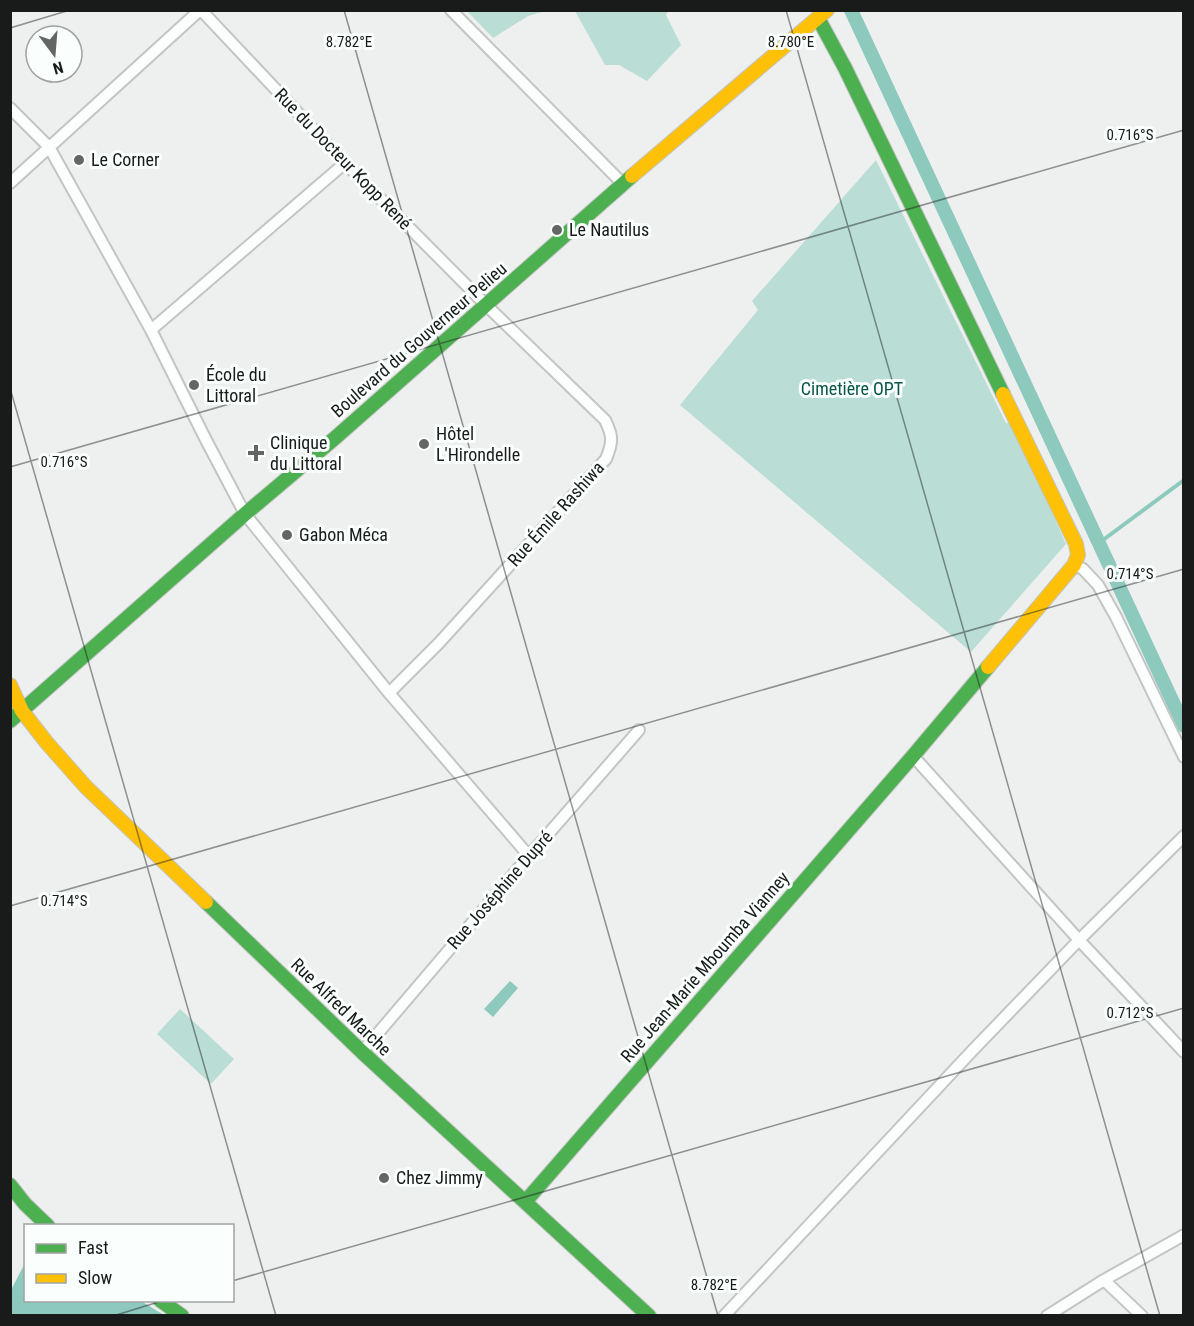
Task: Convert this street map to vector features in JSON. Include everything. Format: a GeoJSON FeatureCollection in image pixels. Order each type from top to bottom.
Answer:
{"type":"FeatureCollection","features":[{"type":"Feature","properties":{"kind":"street"},"geometry":{"type":"LineString","coordinates":[[10,183],[201,10]]}},
{"type":"Feature","properties":{"kind":"street","name":"Rue du Docteur Kopp René"},"geometry":{"type":"LineString","coordinates":[[201,10],[345,163],[486,305]]}},
{"type":"Feature","properties":{"kind":"street"},"geometry":{"type":"LineString","coordinates":[[451,10],[623,184]]}},
{"type":"Feature","properties":{"kind":"street"},"geometry":{"type":"LineString","coordinates":[[822,14],[845,68],[1076,544],[1077,555],[1074,564],[1083,569],[1098,585],[1116,617],[1184,758]]}},
{"type":"Feature","properties":{"kind":"street","name":"Boulevard du Gouverneur Pelieu"},"geometry":{"type":"LineString","coordinates":[[10,721],[623,184],[822,14]]}},
{"type":"Feature","properties":{"kind":"street"},"geometry":{"type":"LineString","coordinates":[[10,108],[50,147],[151,330],[245,514],[389,693],[529,856]]}},
{"type":"Feature","properties":{"kind":"street"},"geometry":{"type":"LineString","coordinates":[[151,330],[345,163]]}},
{"type":"Feature","properties":{"kind":"street","name":"Rue Émile Rashiwa"},"geometry":{"type":"LineString","coordinates":[[389,693],[439,644],[606,459],[612,445],[611,432],[605,420],[486,305]]}},
{"type":"Feature","properties":{"kind":"street","name":"Rue Jean-Marie Mboumba Vianney"},"geometry":{"type":"LineString","coordinates":[[525,1202],[912,756],[1074,564]]}},
{"type":"Feature","properties":{"kind":"street","name":"Rue Alfred Marche"},"geometry":{"type":"LineString","coordinates":[[10,685],[22,711],[86,787],[362,1052],[649,1316]]}},
{"type":"Feature","properties":{"kind":"street","name":"Rue Joséphine Dupré"},"geometry":{"type":"LineString","coordinates":[[362,1052],[639,730]]}},
{"type":"Feature","properties":{"kind":"street"},"geometry":{"type":"LineString","coordinates":[[912,756],[1184,1052]]}},
{"type":"Feature","properties":{"kind":"street"},"geometry":{"type":"LineString","coordinates":[[724,1316],[972,1051],[1079,940],[1184,837]]}},
{"type":"Feature","properties":{"kind":"street"},"geometry":{"type":"LineString","coordinates":[[10,1185],[25,1204],[46,1224]]}},
{"type":"Feature","properties":{"kind":"street"},"geometry":{"type":"LineString","coordinates":[[1047,1316],[1104,1280],[1184,1235]]}},
{"type":"Feature","properties":{"kind":"street"},"geometry":{"type":"LineString","coordinates":[[1104,1280],[1142,1316]]}},
{"type":"Feature","properties":{"kind":"street"},"geometry":{"type":"LineString","coordinates":[[163,1302],[182,1316]]}},
{"type":"Feature","properties":{"kind":"green space"},"geometry":{"type":"Polygon","coordinates":[[[467,11],[546,11],[528,16],[493,38],[467,11]]]}},
{"type":"Feature","properties":{"kind":"green space"},"geometry":{"type":"Polygon","coordinates":[[[575,11],[668,11],[666,15],[681,45],[647,81],[619,65],[605,65],[575,11]]]}},
{"type":"Feature","properties":{"kind":"green space","name":"Cimetière OPT"},"geometry":{"type":"Polygon","coordinates":[[[876,160],[1006,423],[1012,422],[1066,544],[971,652],[680,405],[758,310],[752,301],[876,160]]]}},
{"type":"Feature","properties":{"kind":"green space"},"geometry":{"type":"Polygon","coordinates":[[[180,1009],[234,1059],[211,1084],[157,1034],[180,1009]]]}},
{"type":"Feature","properties":{"kind":"shaded area"},"geometry":{"type":"Polygon","coordinates":[[[510,981],[518,988],[493,1017],[484,1009],[510,981]]]}},
{"type":"Feature","properties":{"kind":"shaded area"},"geometry":{"type":"Polygon","coordinates":[[[24,1265],[24,1302],[143,1302],[164,1315],[11,1315],[11,1290],[24,1265]]]}},
{"type":"Feature","properties":{"kind":"waterway"},"geometry":{"type":"LineString","coordinates":[[851,10],[1184,726]]}},
{"type":"Feature","properties":{"kind":"waterway"},"geometry":{"type":"LineString","coordinates":[[1099,543],[1184,480]]}},
{"type":"Feature","properties":{"kind":"traffic: fast"},"geometry":{"type":"LineString","coordinates":[[818,18],[845,68],[1003,394]]}},
{"type":"Feature","properties":{"kind":"traffic: fast"},"geometry":{"type":"LineString","coordinates":[[10,721],[632,176]]}},
{"type":"Feature","properties":{"kind":"traffic: fast"},"geometry":{"type":"LineString","coordinates":[[525,1202],[988,667]]}},
{"type":"Feature","properties":{"kind":"traffic: fast"},"geometry":{"type":"LineString","coordinates":[[206,902],[362,1052],[649,1316]]}},
{"type":"Feature","properties":{"kind":"traffic: fast"},"geometry":{"type":"LineString","coordinates":[[10,1185],[25,1204],[46,1224]]}},
{"type":"Feature","properties":{"kind":"traffic: fast"},"geometry":{"type":"LineString","coordinates":[[163,1302],[182,1316]]}},
{"type":"Feature","properties":{"kind":"traffic: slow"},"geometry":{"type":"LineString","coordinates":[[632,176],[827,10]]}},
{"type":"Feature","properties":{"kind":"traffic: slow"},"geometry":{"type":"LineString","coordinates":[[988,667],[1074,565],[1078,555],[1076,544],[1003,394]]}},
{"type":"Feature","properties":{"kind":"traffic: slow"},"geometry":{"type":"LineString","coordinates":[[10,685],[22,711],[86,787],[206,902]]}},
{"type":"Feature","properties":{"kind":"place","name":"Le Corner"},"geometry":{"type":"Point","coordinates":[79,160]}},
{"type":"Feature","properties":{"kind":"place","name":"Le Nautilus"},"geometry":{"type":"Point","coordinates":[557,230]}},
{"type":"Feature","properties":{"kind":"place","name":"École du Littoral"},"geometry":{"type":"Point","coordinates":[194,385]}},
{"type":"Feature","properties":{"kind":"place","name":"Hôtel L'Hirondelle"},"geometry":{"type":"Point","coordinates":[424,444]}},
{"type":"Feature","properties":{"kind":"place","name":"Clinique du Littoral"},"geometry":{"type":"Point","coordinates":[256,453]}},
{"type":"Feature","properties":{"kind":"place","name":"Gabon Méca"},"geometry":{"type":"Point","coordinates":[287,535]}},
{"type":"Feature","properties":{"kind":"place","name":"Chez Jimmy"},"geometry":{"type":"Point","coordinates":[384,1178]}}]}
